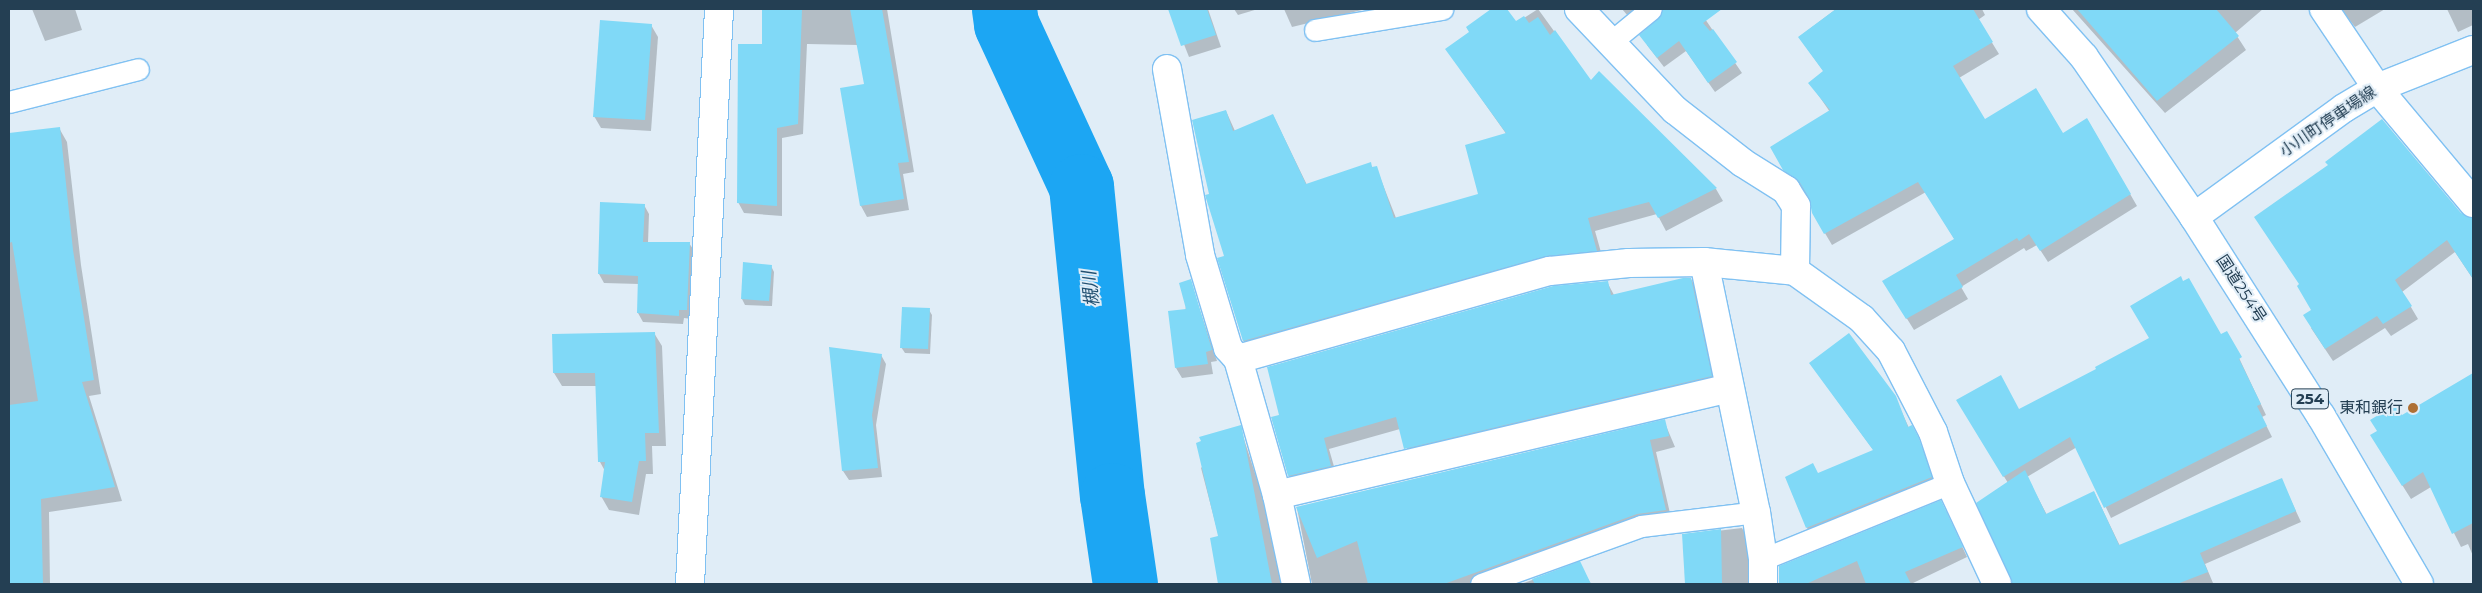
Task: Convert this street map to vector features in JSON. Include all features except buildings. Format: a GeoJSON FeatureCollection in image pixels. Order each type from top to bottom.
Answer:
{"type":"FeatureCollection","features":[{"type":"Feature","properties":{"kind":"main road"},"geometry":{"type":"LineString","coordinates":[[690,584],[719,9]]}},
{"type":"Feature","properties":{"kind":"main road"},"geometry":{"type":"LineString","coordinates":[[1579,9],[1612,41],[1675,110],[1744,163],[1786,190],[1796,206],[1795,271]]}},
{"type":"Feature","properties":{"kind":"main road","name":"国道254号"},"geometry":{"type":"LineString","coordinates":[[2041,9],[2084,57],[2194,217],[2321,416],[2419,584]]}},
{"type":"Feature","properties":{"kind":"main road"},"geometry":{"type":"LineString","coordinates":[[2324,9],[2377,88],[2473,204]]}},
{"type":"Feature","properties":{"kind":"main road","name":"小川町停車場線"},"geometry":{"type":"LineString","coordinates":[[2194,217],[2344,108],[2377,88],[2473,50]]}},
{"type":"Feature","properties":{"kind":"main road"},"geometry":{"type":"LineString","coordinates":[[1167,69],[1200,255],[1228,348],[1238,359],[1277,495],[1296,584]]}},
{"type":"Feature","properties":{"kind":"main road"},"geometry":{"type":"LineString","coordinates":[[1704,262],[1756,512],[1763,572]]}},
{"type":"Feature","properties":{"kind":"main road"},"geometry":{"type":"LineString","coordinates":[[1238,359],[1550,271],[1629,263],[1704,262],[1795,271],[1862,319],[1891,352],[1933,432],[1950,483],[1997,584]]}},
{"type":"Feature","properties":{"kind":"main road"},"geometry":{"type":"LineString","coordinates":[[1277,495],[1730,388]]}},
{"type":"Feature","properties":{"kind":"lane"},"geometry":{"type":"LineString","coordinates":[[1315,30],[1442,9]]}},
{"type":"Feature","properties":{"kind":"lane"},"geometry":{"type":"LineString","coordinates":[[1612,41],[1651,9]]}},
{"type":"Feature","properties":{"kind":"lane"},"geometry":{"type":"LineString","coordinates":[[9,102],[138,69]]}},
{"type":"Feature","properties":{"kind":"lane"},"geometry":{"type":"LineString","coordinates":[[1763,572],[1950,483]]}},
{"type":"Feature","properties":{"kind":"lane"},"geometry":{"type":"LineString","coordinates":[[1481,584],[1641,526],[1756,512]]}},
{"type":"Feature","properties":{"kind":"waterway","name":"槻川"},"geometry":{"type":"LineString","coordinates":[[1004,9],[1006,24],[1081,186],[1112,495],[1125,584]]}},
{"type":"Feature","properties":{"kind":"place","name":"東和銀行"},"geometry":{"type":"Point","coordinates":[2413,408]}}]}
